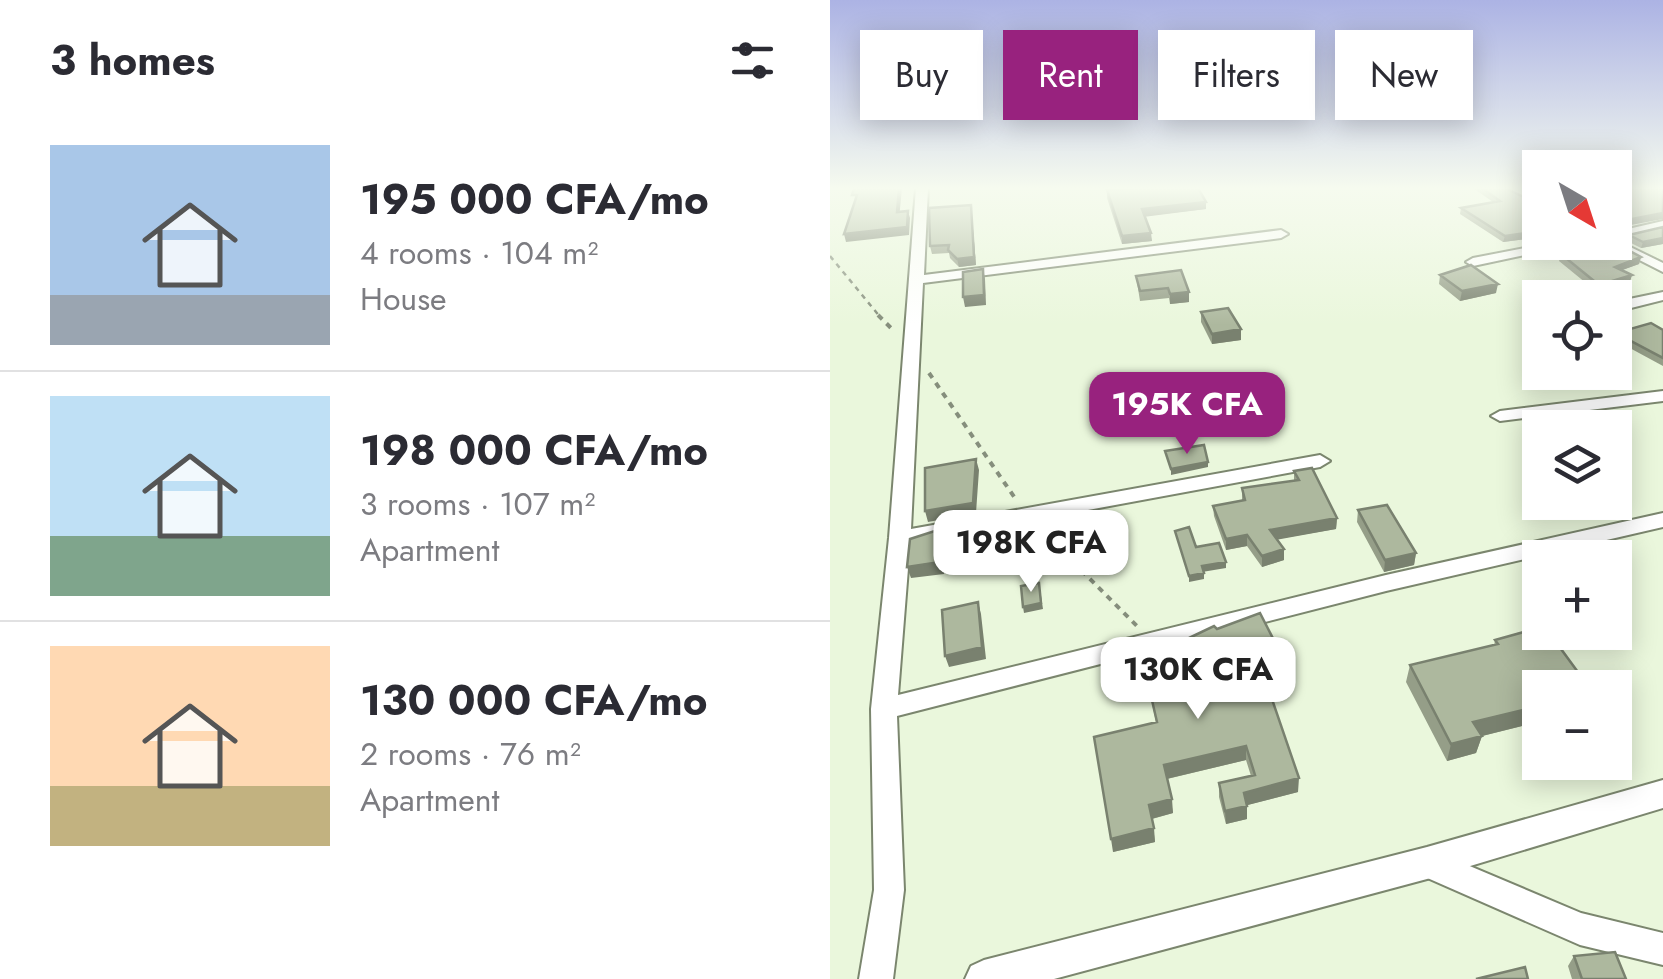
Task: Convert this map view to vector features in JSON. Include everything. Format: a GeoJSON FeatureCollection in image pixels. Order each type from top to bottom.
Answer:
{"type":"FeatureCollection","features":[{"type":"Feature","properties":{"kind":"street"},"geometry":{"type":"LineString","coordinates":[[876,979],[889,890],[884,709],[900,538],[912,291],[919,234]]}},
{"type":"Feature","properties":{"kind":"street"},"geometry":{"type":"LineString","coordinates":[[916,280],[1281,234]]}},
{"type":"Feature","properties":{"kind":"street"},"geometry":{"type":"LineString","coordinates":[[1473,262],[1522,253]]}},
{"type":"Feature","properties":{"kind":"street"},"geometry":{"type":"LineString","coordinates":[[1632,253],[1663,268]]}},
{"type":"Feature","properties":{"kind":"street"},"geometry":{"type":"LineString","coordinates":[[1632,304],[1663,296]]}},
{"type":"Feature","properties":{"kind":"street"},"geometry":{"type":"LineString","coordinates":[[1500,416],[1663,396]]}},
{"type":"Feature","properties":{"kind":"street"},"geometry":{"type":"LineString","coordinates":[[900,538],[1320,461]]}},
{"type":"Feature","properties":{"kind":"street"},"geometry":{"type":"LineString","coordinates":[[884,709],[1663,520]]}},
{"type":"Feature","properties":{"kind":"street"},"geometry":{"type":"LineString","coordinates":[[984,979],[1427,863],[1663,794]]}},
{"type":"Feature","properties":{"kind":"street"},"geometry":{"type":"LineString","coordinates":[[1427,863],[1580,929],[1663,949]]}},
{"type":"Feature","properties":{"kind":"path"},"geometry":{"type":"LineString","coordinates":[[830,256],[868,305],[912,348],[1028,517],[1152,642]]}},
{"type":"Feature","properties":{"kind":"building"},"geometry":{"type":"Polygon","coordinates":[[[930,234],[973,234],[974,257],[957,259],[948,250],[949,245],[930,246],[930,234]]]}},
{"type":"Feature","properties":{"kind":"building"},"geometry":{"type":"Polygon","coordinates":[[[1632,234],[1663,234],[1663,238],[1643,242],[1632,234]]]}},
{"type":"Feature","properties":{"kind":"building"},"geometry":{"type":"Polygon","coordinates":[[[1632,252],[1641,257],[1615,267],[1632,275],[1593,280],[1568,260],[1632,260],[1632,252]]]}},
{"type":"Feature","properties":{"kind":"building"},"geometry":{"type":"Polygon","coordinates":[[[1471,265],[1498,284],[1462,291],[1440,275],[1471,265]]]}},
{"type":"Feature","properties":{"kind":"building"},"geometry":{"type":"Polygon","coordinates":[[[983,269],[984,295],[963,297],[963,272],[983,269]]]}},
{"type":"Feature","properties":{"kind":"building"},"geometry":{"type":"Polygon","coordinates":[[[1181,270],[1189,292],[1170,294],[1168,288],[1140,291],[1136,276],[1181,270]]]}},
{"type":"Feature","properties":{"kind":"building"},"geometry":{"type":"Polygon","coordinates":[[[1228,308],[1241,329],[1212,334],[1201,312],[1228,308]]]}},
{"type":"Feature","properties":{"kind":"building"},"geometry":{"type":"Polygon","coordinates":[[[1651,323],[1663,330],[1663,358],[1632,342],[1632,328],[1651,323]]]}},
{"type":"Feature","properties":{"kind":"building"},"geometry":{"type":"Polygon","coordinates":[[[1204,445],[1208,462],[1171,469],[1165,451],[1204,445]]]}},
{"type":"Feature","properties":{"kind":"building"},"geometry":{"type":"Polygon","coordinates":[[[976,459],[973,503],[925,511],[925,468],[976,459]]]}},
{"type":"Feature","properties":{"kind":"building"},"geometry":{"type":"Polygon","coordinates":[[[1312,468],[1337,518],[1270,530],[1284,549],[1262,556],[1247,535],[1226,539],[1213,506],[1245,500],[1242,488],[1299,480],[1294,471],[1312,468]]]}},
{"type":"Feature","properties":{"kind":"building"},"geometry":{"type":"Polygon","coordinates":[[[1387,505],[1416,553],[1385,560],[1358,510],[1387,505]]]}},
{"type":"Feature","properties":{"kind":"building"},"geometry":{"type":"Polygon","coordinates":[[[1189,527],[1196,547],[1219,543],[1226,562],[1202,566],[1204,573],[1189,576],[1175,531],[1189,527]]]}},
{"type":"Feature","properties":{"kind":"building"},"geometry":{"type":"Polygon","coordinates":[[[944,528],[940,562],[907,567],[910,539],[944,528]]]}},
{"type":"Feature","properties":{"kind":"building"},"geometry":{"type":"Polygon","coordinates":[[[1039,583],[1041,603],[1023,607],[1021,586],[1039,583]]]}},
{"type":"Feature","properties":{"kind":"building"},"geometry":{"type":"Polygon","coordinates":[[[978,602],[982,647],[945,656],[942,610],[978,602]]]}},
{"type":"Feature","properties":{"kind":"building"},"geometry":{"type":"Polygon","coordinates":[[[1260,613],[1286,664],[1263,673],[1299,778],[1244,793],[1247,806],[1225,811],[1219,783],[1255,775],[1246,746],[1164,765],[1172,799],[1149,805],[1154,828],[1111,839],[1094,737],[1157,722],[1140,648],[1189,638],[1214,626],[1217,629],[1260,613]]]}},
{"type":"Feature","properties":{"kind":"building"},"geometry":{"type":"Polygon","coordinates":[[[1522,632],[1522,650],[1562,650],[1576,670],[1522,670],[1522,710],[1473,722],[1482,736],[1451,744],[1410,665],[1498,644],[1495,640],[1522,632]]]}},
{"type":"Feature","properties":{"kind":"building"},"geometry":{"type":"Polygon","coordinates":[[[1615,952],[1626,979],[1582,979],[1574,956],[1615,952]]]}},
{"type":"Feature","properties":{"kind":"building"},"geometry":{"type":"Polygon","coordinates":[[[1525,967],[1528,979],[1476,979],[1525,967]]]}}]}
